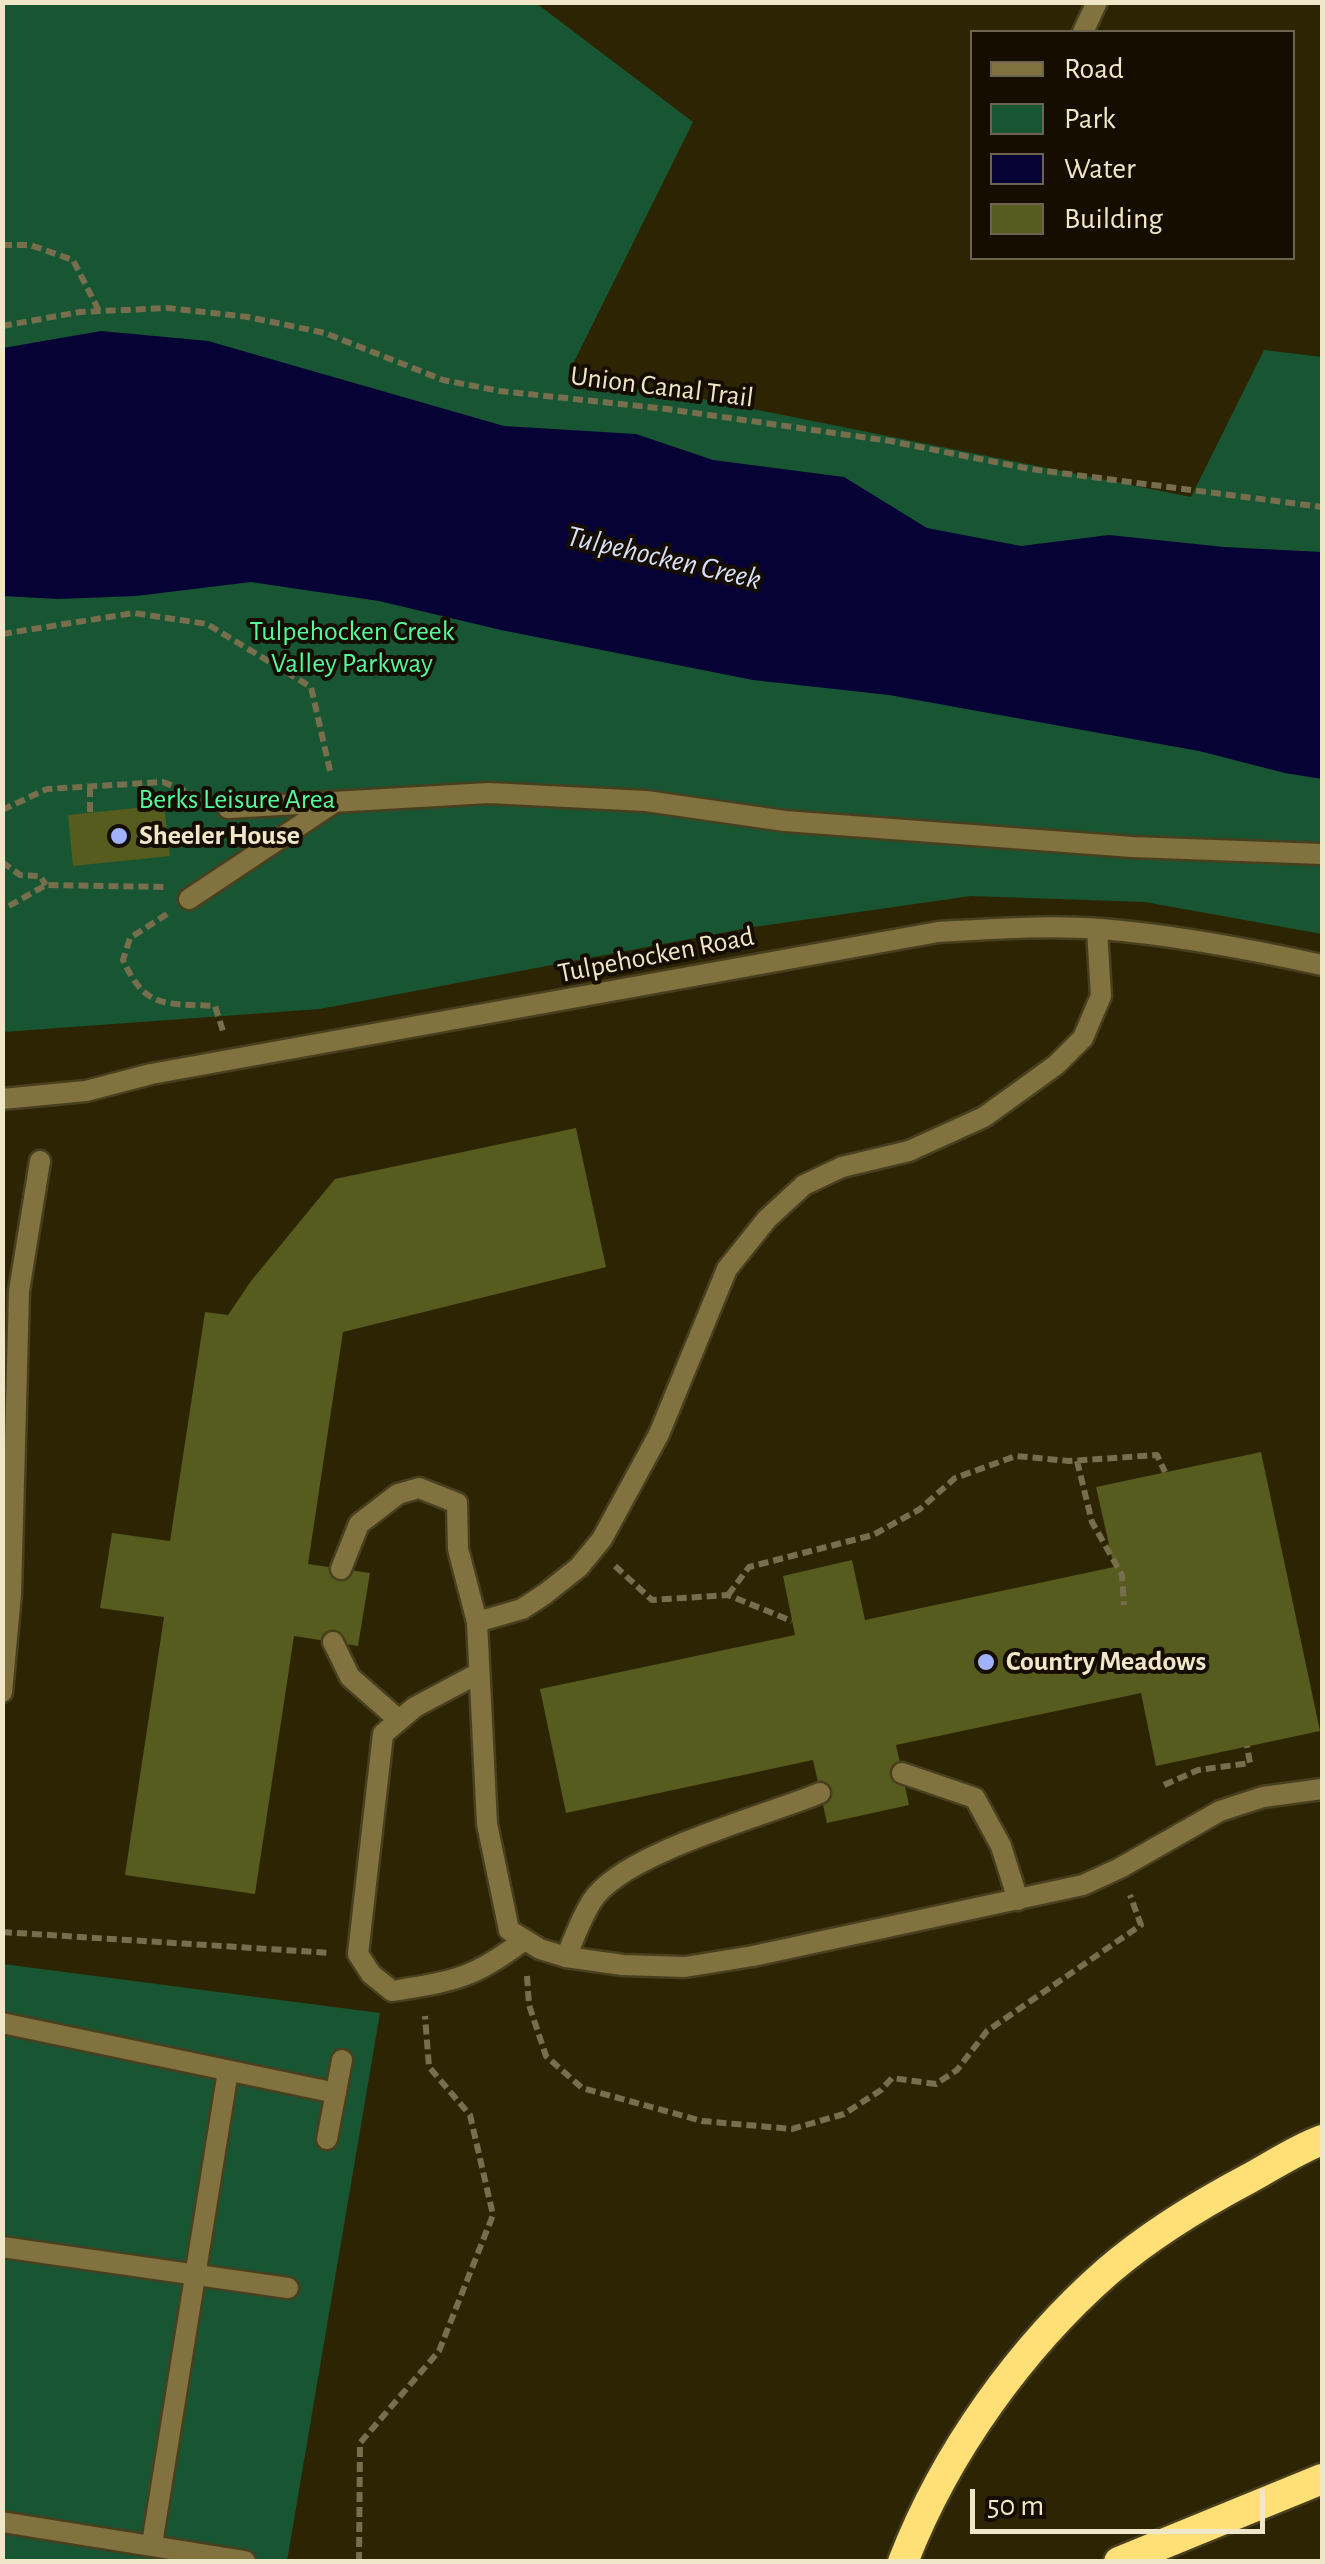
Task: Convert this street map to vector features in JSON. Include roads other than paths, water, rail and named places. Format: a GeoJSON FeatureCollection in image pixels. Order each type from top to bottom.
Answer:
{"type":"FeatureCollection","features":[{"type":"Feature","properties":{"kind":"highway"},"geometry":{"type":"LineString","coordinates":[[903,2562],[946,2472],[990,2404],[1032,2350],[1109,2270],[1208,2200],[1322,2140]]}},
{"type":"Feature","properties":{"kind":"highway"},"geometry":{"type":"LineString","coordinates":[[1118,2562],[1322,2479]]}},
{"type":"Feature","properties":{"kind":"street"},"geometry":{"type":"LineString","coordinates":[[1084,30],[1097,2]]}},
{"type":"Feature","properties":{"kind":"street"},"geometry":{"type":"LineString","coordinates":[[228,808],[489,793],[646,801],[785,821],[1132,848],[1322,854]]}},
{"type":"Feature","properties":{"kind":"street"},"geometry":{"type":"LineString","coordinates":[[189,899],[336,801]]}},
{"type":"Feature","properties":{"kind":"street"},"geometry":{"type":"LineString","coordinates":[[476,1622],[522,1609],[580,1567],[595,1548],[659,1434],[727,1270],[767,1219],[804,1185],[842,1168],[909,1151],[984,1117],[1056,1066],[1083,1038],[1101,996],[1097,929]]}},
{"type":"Feature","properties":{"kind":"street","name":"Tulpehocken Road"},"geometry":{"type":"LineString","coordinates":[[2,1098],[86,1090],[151,1074],[938,932],[1097,929],[1188,938],[1322,965]]}},
{"type":"Feature","properties":{"kind":"street"},"geometry":{"type":"LineString","coordinates":[[2,1692],[20,1291],[40,1162]]}},
{"type":"Feature","properties":{"kind":"street"},"geometry":{"type":"LineString","coordinates":[[341,1568],[360,1524],[398,1494],[420,1488],[457,1503],[458,1549],[476,1622],[487,1824],[509,1930],[540,1949],[566,1957],[623,1965],[685,1967],[1018,1900],[1083,1885],[1220,1811],[1263,1798],[1322,1788]]}},
{"type":"Feature","properties":{"kind":"street"},"geometry":{"type":"LineString","coordinates":[[333,1642],[350,1677],[399,1720]]}},
{"type":"Feature","properties":{"kind":"street"},"geometry":{"type":"LineString","coordinates":[[479,1673],[415,1707],[382,1734],[358,1954],[370,1974],[392,1991],[462,1979],[491,1965],[524,1940]]}},
{"type":"Feature","properties":{"kind":"street"},"geometry":{"type":"LineString","coordinates":[[902,1773],[975,1798],[1001,1846],[1018,1900]]}},
{"type":"Feature","properties":{"kind":"street"},"geometry":{"type":"LineString","coordinates":[[566,1957],[593,1898],[619,1875],[656,1853],[820,1793]]}},
{"type":"Feature","properties":{"kind":"street"},"geometry":{"type":"LineString","coordinates":[[2,2023],[336,2093]]}},
{"type":"Feature","properties":{"kind":"street"},"geometry":{"type":"LineString","coordinates":[[327,2139],[342,2060]]}},
{"type":"Feature","properties":{"kind":"street"},"geometry":{"type":"LineString","coordinates":[[152,2544],[228,2070]]}},
{"type":"Feature","properties":{"kind":"street"},"geometry":{"type":"LineString","coordinates":[[2,2247],[288,2288]]}},
{"type":"Feature","properties":{"kind":"street"},"geometry":{"type":"LineString","coordinates":[[2,2522],[245,2560]]}},
{"type":"Feature","properties":{"kind":"water","name":"Tulpehocken Creek"},"geometry":{"type":"Polygon","coordinates":[[[101,331],[208,341],[504,426],[636,434],[713,460],[844,477],[927,528],[1021,546],[1109,535],[1322,552],[1322,779],[1199,751],[889,695],[753,680],[501,630],[379,601],[251,582],[136,596],[3,596],[3,348],[101,331]]]}},
{"type":"Feature","properties":{"kind":"place","name":"Sheeler House"},"geometry":{"type":"Point","coordinates":[119,836]}},
{"type":"Feature","properties":{"kind":"place","name":"Country Meadows"},"geometry":{"type":"Point","coordinates":[986,1662]}},
{"type":"Feature","properties":{"kind":"park label","name":"Tulpehocken Creek Valley Parkway"},"geometry":{"type":"Point","coordinates":[352,648]}},
{"type":"Feature","properties":{"kind":"park label","name":"Berks Leisure Area"},"geometry":{"type":"Point","coordinates":[237,800]}}]}
